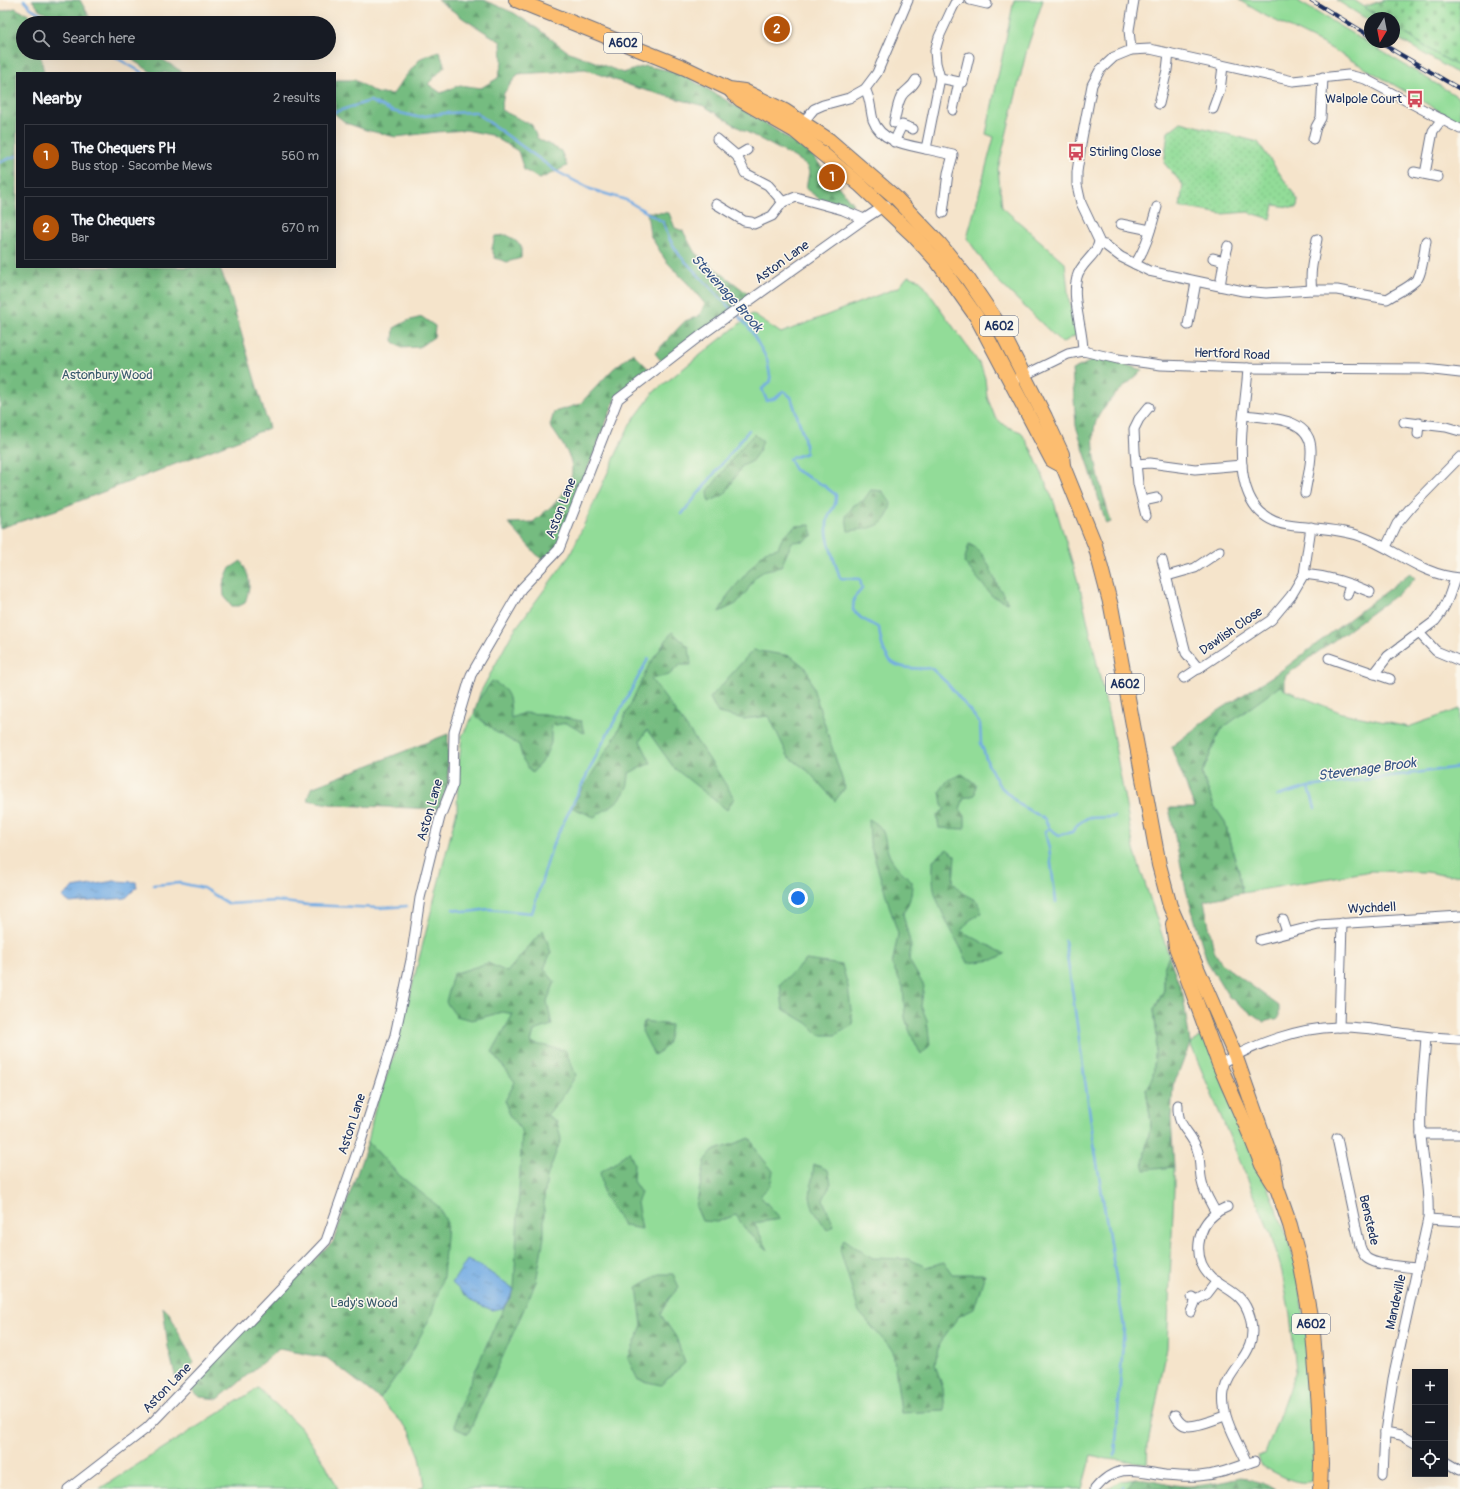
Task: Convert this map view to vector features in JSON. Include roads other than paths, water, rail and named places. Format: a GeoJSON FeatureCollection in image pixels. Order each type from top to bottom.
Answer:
{"type":"FeatureCollection","features":[{"type":"Feature","properties":{"kind":"highway","name":"A602"},"geometry":{"type":"LineString","coordinates":[[516,0],[685,68],[729,89],[744,91],[785,111],[799,127],[914,236],[937,261],[976,316],[1052,460],[1063,466]]}},
{"type":"Feature","properties":{"kind":"highway","name":"A602"},"geometry":{"type":"LineString","coordinates":[[799,127],[829,140],[895,197],[939,243],[968,279],[995,319],[1054,436],[1062,454],[1063,466],[1095,545],[1111,606],[1159,864],[1170,906],[1176,947],[1219,1064],[1262,1165],[1277,1188]]}},
{"type":"Feature","properties":{"kind":"highway","name":"A602"},"geometry":{"type":"LineString","coordinates":[[1170,906],[1235,1055],[1273,1163],[1277,1188],[1290,1225],[1301,1266],[1313,1333],[1319,1407],[1321,1464],[1320,1489]]}},
{"type":"Feature","properties":{"kind":"street"},"geometry":{"type":"LineString","coordinates":[[799,127],[814,109],[824,105],[840,102],[865,89],[877,73],[908,0]]}},
{"type":"Feature","properties":{"kind":"street"},"geometry":{"type":"LineString","coordinates":[[926,149],[940,78],[936,62],[936,45],[955,3],[959,0]]}},
{"type":"Feature","properties":{"kind":"street"},"geometry":{"type":"LineString","coordinates":[[975,0],[987,4]]}},
{"type":"Feature","properties":{"kind":"street"},"geometry":{"type":"LineString","coordinates":[[1131,50],[1129,30],[1134,0]]}},
{"type":"Feature","properties":{"kind":"street"},"geometry":{"type":"LineString","coordinates":[[1083,351],[1083,341],[1076,297],[1076,278],[1084,264],[1094,253],[1099,244],[1097,235],[1088,219],[1078,195],[1077,172],[1092,85],[1100,70],[1114,57],[1131,50],[1150,49],[1293,81],[1348,75],[1365,79],[1460,129]]}},
{"type":"Feature","properties":{"kind":"street"},"geometry":{"type":"LineString","coordinates":[[1159,104],[1168,70],[1169,53]]}},
{"type":"Feature","properties":{"kind":"street"},"geometry":{"type":"LineString","coordinates":[[940,78],[963,82],[969,57]]}},
{"type":"Feature","properties":{"kind":"street"},"geometry":{"type":"LineString","coordinates":[[1213,109],[1224,90],[1223,66]]}},
{"type":"Feature","properties":{"kind":"street"},"geometry":{"type":"LineString","coordinates":[[1313,139],[1316,127],[1321,118],[1324,77]]}},
{"type":"Feature","properties":{"kind":"street"},"geometry":{"type":"LineString","coordinates":[[894,142],[901,97],[906,91],[912,88],[916,80]]}},
{"type":"Feature","properties":{"kind":"street"},"geometry":{"type":"LineString","coordinates":[[953,110],[959,82]]}},
{"type":"Feature","properties":{"kind":"street"},"geometry":{"type":"LineString","coordinates":[[865,89],[869,96],[874,120],[877,126],[894,142],[953,155],[948,173],[942,213]]}},
{"type":"Feature","properties":{"kind":"street"},"geometry":{"type":"LineString","coordinates":[[1425,174],[1433,131],[1442,119]]}},
{"type":"Feature","properties":{"kind":"street"},"geometry":{"type":"LineString","coordinates":[[884,120],[913,129]]}},
{"type":"Feature","properties":{"kind":"street"},"geometry":{"type":"LineString","coordinates":[[716,139],[738,156],[746,173],[768,185],[783,202]]}},
{"type":"Feature","properties":{"kind":"street"},"geometry":{"type":"LineString","coordinates":[[738,156],[747,150]]}},
{"type":"Feature","properties":{"kind":"street"},"geometry":{"type":"LineString","coordinates":[[1414,172],[1438,177]]}},
{"type":"Feature","properties":{"kind":"street","name":"Aston Lane"},"geometry":{"type":"LineString","coordinates":[[68,1489],[147,1428],[326,1241],[362,1138],[395,1035],[411,960],[420,898],[440,817],[453,784],[454,732],[471,675],[521,589],[559,549],[618,399],[700,336],[864,219],[884,207],[895,197]]}},
{"type":"Feature","properties":{"kind":"street"},"geometry":{"type":"LineString","coordinates":[[716,204],[744,221],[754,224],[772,216],[783,202],[796,198],[843,210],[864,219]]}},
{"type":"Feature","properties":{"kind":"street"},"geometry":{"type":"LineString","coordinates":[[1135,264],[1145,246],[1157,207]]}},
{"type":"Feature","properties":{"kind":"street"},"geometry":{"type":"LineString","coordinates":[[1121,224],[1150,230]]}},
{"type":"Feature","properties":{"kind":"street"},"geometry":{"type":"LineString","coordinates":[[1312,290],[1310,280],[1311,269],[1318,239]]}},
{"type":"Feature","properties":{"kind":"street"},"geometry":{"type":"LineString","coordinates":[[1099,244],[1104,245],[1149,271],[1243,291],[1266,293],[1312,290],[1353,292],[1387,299],[1418,278],[1421,270],[1426,241]]}},
{"type":"Feature","properties":{"kind":"street"},"geometry":{"type":"LineString","coordinates":[[1220,286],[1228,246]]}},
{"type":"Feature","properties":{"kind":"street"},"geometry":{"type":"LineString","coordinates":[[1213,258],[1224,261]]}},
{"type":"Feature","properties":{"kind":"street"},"geometry":{"type":"LineString","coordinates":[[1188,325],[1196,308],[1196,282]]}},
{"type":"Feature","properties":{"kind":"street","name":"Hertford Road"},"geometry":{"type":"LineString","coordinates":[[1011,382],[1068,354],[1083,351],[1118,359],[1161,365],[1248,368],[1411,369],[1460,374]]}},
{"type":"Feature","properties":{"kind":"street"},"geometry":{"type":"LineString","coordinates":[[1248,368],[1241,448],[1242,465],[1244,481],[1249,496],[1261,513],[1278,522],[1360,536],[1386,547],[1402,558],[1424,569],[1457,578],[1444,610],[1435,621],[1388,656],[1374,674]]}},
{"type":"Feature","properties":{"kind":"street"},"geometry":{"type":"LineString","coordinates":[[1146,516],[1138,484],[1134,429],[1149,407]]}},
{"type":"Feature","properties":{"kind":"street"},"geometry":{"type":"LineString","coordinates":[[1244,415],[1292,422],[1302,428],[1310,441],[1311,452],[1305,493]]}},
{"type":"Feature","properties":{"kind":"street"},"geometry":{"type":"LineString","coordinates":[[1404,422],[1446,426],[1460,432]]}},
{"type":"Feature","properties":{"kind":"street"},"geometry":{"type":"LineString","coordinates":[[1418,434],[1419,423]]}},
{"type":"Feature","properties":{"kind":"street"},"geometry":{"type":"LineString","coordinates":[[1124,428],[1134,429]]}},
{"type":"Feature","properties":{"kind":"street"},"geometry":{"type":"LineString","coordinates":[[1386,547],[1397,524],[1460,457]]}},
{"type":"Feature","properties":{"kind":"street"},"geometry":{"type":"LineString","coordinates":[[1136,464],[1150,463],[1195,469],[1242,465]]}},
{"type":"Feature","properties":{"kind":"street"},"geometry":{"type":"LineString","coordinates":[[1298,474],[1308,476]]}},
{"type":"Feature","properties":{"kind":"street"},"geometry":{"type":"LineString","coordinates":[[1142,501],[1157,498]]}},
{"type":"Feature","properties":{"kind":"street","name":"Dawlish Close"},"geometry":{"type":"LineString","coordinates":[[1184,678],[1271,620],[1291,596],[1304,574],[1311,527]]}},
{"type":"Feature","properties":{"kind":"street"},"geometry":{"type":"LineString","coordinates":[[1203,551],[1209,559]]}},
{"type":"Feature","properties":{"kind":"street"},"geometry":{"type":"LineString","coordinates":[[1167,576],[1190,570],[1220,551]]}},
{"type":"Feature","properties":{"kind":"street","name":"Dawlish Close"},"geometry":{"type":"LineString","coordinates":[[1162,560],[1186,653],[1199,669]]}},
{"type":"Feature","properties":{"kind":"street"},"geometry":{"type":"LineString","coordinates":[[1304,574],[1314,575],[1370,592]]}},
{"type":"Feature","properties":{"kind":"street"},"geometry":{"type":"LineString","coordinates":[[1347,595],[1350,585]]}},
{"type":"Feature","properties":{"kind":"street"},"geometry":{"type":"LineString","coordinates":[[1419,633],[1436,651],[1460,661]]}},
{"type":"Feature","properties":{"kind":"street"},"geometry":{"type":"LineString","coordinates":[[1329,658],[1390,679]]}},
{"type":"Feature","properties":{"kind":"street","name":"Wychdell"},"geometry":{"type":"LineString","coordinates":[[1260,940],[1318,925],[1460,916]]}},
{"type":"Feature","properties":{"kind":"street"},"geometry":{"type":"LineString","coordinates":[[1283,920],[1287,932]]}},
{"type":"Feature","properties":{"kind":"street"},"geometry":{"type":"LineString","coordinates":[[1339,1027],[1342,923]]}},
{"type":"Feature","properties":{"kind":"street"},"geometry":{"type":"LineString","coordinates":[[1219,1064],[1258,1044],[1287,1034],[1339,1027],[1426,1037],[1460,1039]]}},
{"type":"Feature","properties":{"kind":"street","name":"Mandeville"},"geometry":{"type":"LineString","coordinates":[[1383,1475],[1385,1432],[1393,1379],[1416,1268],[1428,1219],[1429,1199],[1421,1134],[1421,1100],[1426,1037]]}},
{"type":"Feature","properties":{"kind":"street"},"geometry":{"type":"LineString","coordinates":[[1178,1105],[1180,1123],[1194,1143],[1198,1153],[1202,1185],[1216,1212]]}},
{"type":"Feature","properties":{"kind":"street"},"geometry":{"type":"LineString","coordinates":[[1421,1134],[1460,1134]]}},
{"type":"Feature","properties":{"kind":"street","name":"Benstede"},"geometry":{"type":"LineString","coordinates":[[1337,1138],[1360,1246],[1364,1256],[1376,1262],[1416,1268]]}},
{"type":"Feature","properties":{"kind":"street"},"geometry":{"type":"LineString","coordinates":[[1095,1489],[1108,1477],[1115,1473],[1128,1470],[1139,1469],[1164,1474],[1198,1477],[1217,1474],[1251,1462],[1225,1416],[1224,1392],[1229,1379],[1248,1352],[1252,1331],[1248,1310],[1235,1293],[1211,1276],[1204,1268],[1198,1249],[1199,1241],[1208,1221],[1216,1212],[1227,1207]]}},
{"type":"Feature","properties":{"kind":"street"},"geometry":{"type":"LineString","coordinates":[[1428,1219],[1460,1221]]}},
{"type":"Feature","properties":{"kind":"street"},"geometry":{"type":"LineString","coordinates":[[1191,1312],[1194,1298],[1207,1294],[1218,1281]]}},
{"type":"Feature","properties":{"kind":"street"},"geometry":{"type":"LineString","coordinates":[[1175,1415],[1180,1423],[1186,1426],[1196,1425],[1225,1416]]}},
{"type":"Feature","properties":{"kind":"street"},"geometry":{"type":"LineString","coordinates":[[1385,1432],[1401,1435],[1412,1441]]}},
{"type":"Feature","properties":{"kind":"street"},"geometry":{"type":"LineString","coordinates":[[1448,1463],[1460,1470]]}},
{"type":"Feature","properties":{"kind":"water"},"geometry":{"type":"Polygon","coordinates":[[[114,881],[136,882],[137,887],[126,898],[70,903],[62,897],[73,888],[114,881]]]}},
{"type":"Feature","properties":{"kind":"water"},"geometry":{"type":"Polygon","coordinates":[[[467,1260],[484,1268],[514,1290],[503,1308],[492,1310],[473,1302],[452,1283],[467,1260]]]}},
{"type":"Feature","properties":{"kind":"waterway","name":"Stevenage Brook"},"geometry":{"type":"LineString","coordinates":[[24,0],[31,8],[45,16]]}},
{"type":"Feature","properties":{"kind":"waterway","name":"Stevenage Brook"},"geometry":{"type":"LineString","coordinates":[[120,60],[141,72]]}},
{"type":"Feature","properties":{"kind":"waterway","name":"Stevenage Brook"},"geometry":{"type":"LineString","coordinates":[[336,112],[370,101],[392,111],[417,117],[446,113],[475,112],[556,171],[590,189],[626,200],[663,222],[670,240],[680,256],[732,310]]}},
{"type":"Feature","properties":{"kind":"waterway"},"geometry":{"type":"LineString","coordinates":[[0,162],[16,156]]}},
{"type":"Feature","properties":{"kind":"waterway","name":"Stevenage Brook"},"geometry":{"type":"LineString","coordinates":[[736,313],[750,329],[767,359],[771,381],[762,389],[767,401],[776,398],[783,391],[791,397],[804,437],[806,453],[789,459],[795,470],[823,485],[836,495],[835,503],[829,514],[827,525],[828,540],[833,556],[840,578],[860,579],[862,589],[854,598],[853,610],[861,618],[879,628],[881,640],[887,657],[899,666],[918,669],[931,668],[947,683],[980,724],[981,743],[988,764],[999,785],[1020,805],[1045,819],[1049,828],[1059,835],[1072,832],[1078,824],[1087,818],[1115,817]]}},
{"type":"Feature","properties":{"kind":"waterway"},"geometry":{"type":"LineString","coordinates":[[682,514],[749,430]]}},
{"type":"Feature","properties":{"kind":"waterway"},"geometry":{"type":"LineString","coordinates":[[453,909],[468,912],[489,909],[532,913],[553,844],[601,746],[648,659]]}},
{"type":"Feature","properties":{"kind":"waterway","name":"Stevenage Brook"},"geometry":{"type":"LineString","coordinates":[[1277,796],[1309,787],[1460,767]]}},
{"type":"Feature","properties":{"kind":"waterway"},"geometry":{"type":"LineString","coordinates":[[1309,787],[1315,808]]}},
{"type":"Feature","properties":{"kind":"waterway"},"geometry":{"type":"LineString","coordinates":[[1049,828],[1045,832],[1049,848],[1056,902]]}},
{"type":"Feature","properties":{"kind":"waterway"},"geometry":{"type":"LineString","coordinates":[[153,885],[180,883],[203,888],[229,904],[275,901],[308,905],[380,908],[407,906]]}},
{"type":"Feature","properties":{"kind":"waterway"},"geometry":{"type":"LineString","coordinates":[[1065,941],[1096,1157],[1124,1327],[1115,1456]]}},
{"type":"Feature","properties":{"kind":"railway"},"geometry":{"type":"LineString","coordinates":[[1311,0],[1364,32]]}},
{"type":"Feature","properties":{"kind":"railway"},"geometry":{"type":"LineString","coordinates":[[1389,48],[1460,89]]}},
{"type":"Feature","properties":{"kind":"place","name":"The Chequers"},"geometry":{"type":"Point","coordinates":[777,29]}},
{"type":"Feature","properties":{"kind":"place","name":"Walpole Court"},"geometry":{"type":"Point","coordinates":[1415,99]}},
{"type":"Feature","properties":{"kind":"place","name":"Stirling Close"},"geometry":{"type":"Point","coordinates":[1076,152]}},
{"type":"Feature","properties":{"kind":"place","name":"The Chequers PH"},"geometry":{"type":"Point","coordinates":[832,177]}},
{"type":"Feature","properties":{"kind":"park label","name":"Astonbury Wood"},"geometry":{"type":"Point","coordinates":[107,375]}},
{"type":"Feature","properties":{"kind":"park label","name":"Lady's Wood"},"geometry":{"type":"Point","coordinates":[364,1303]}}]}
